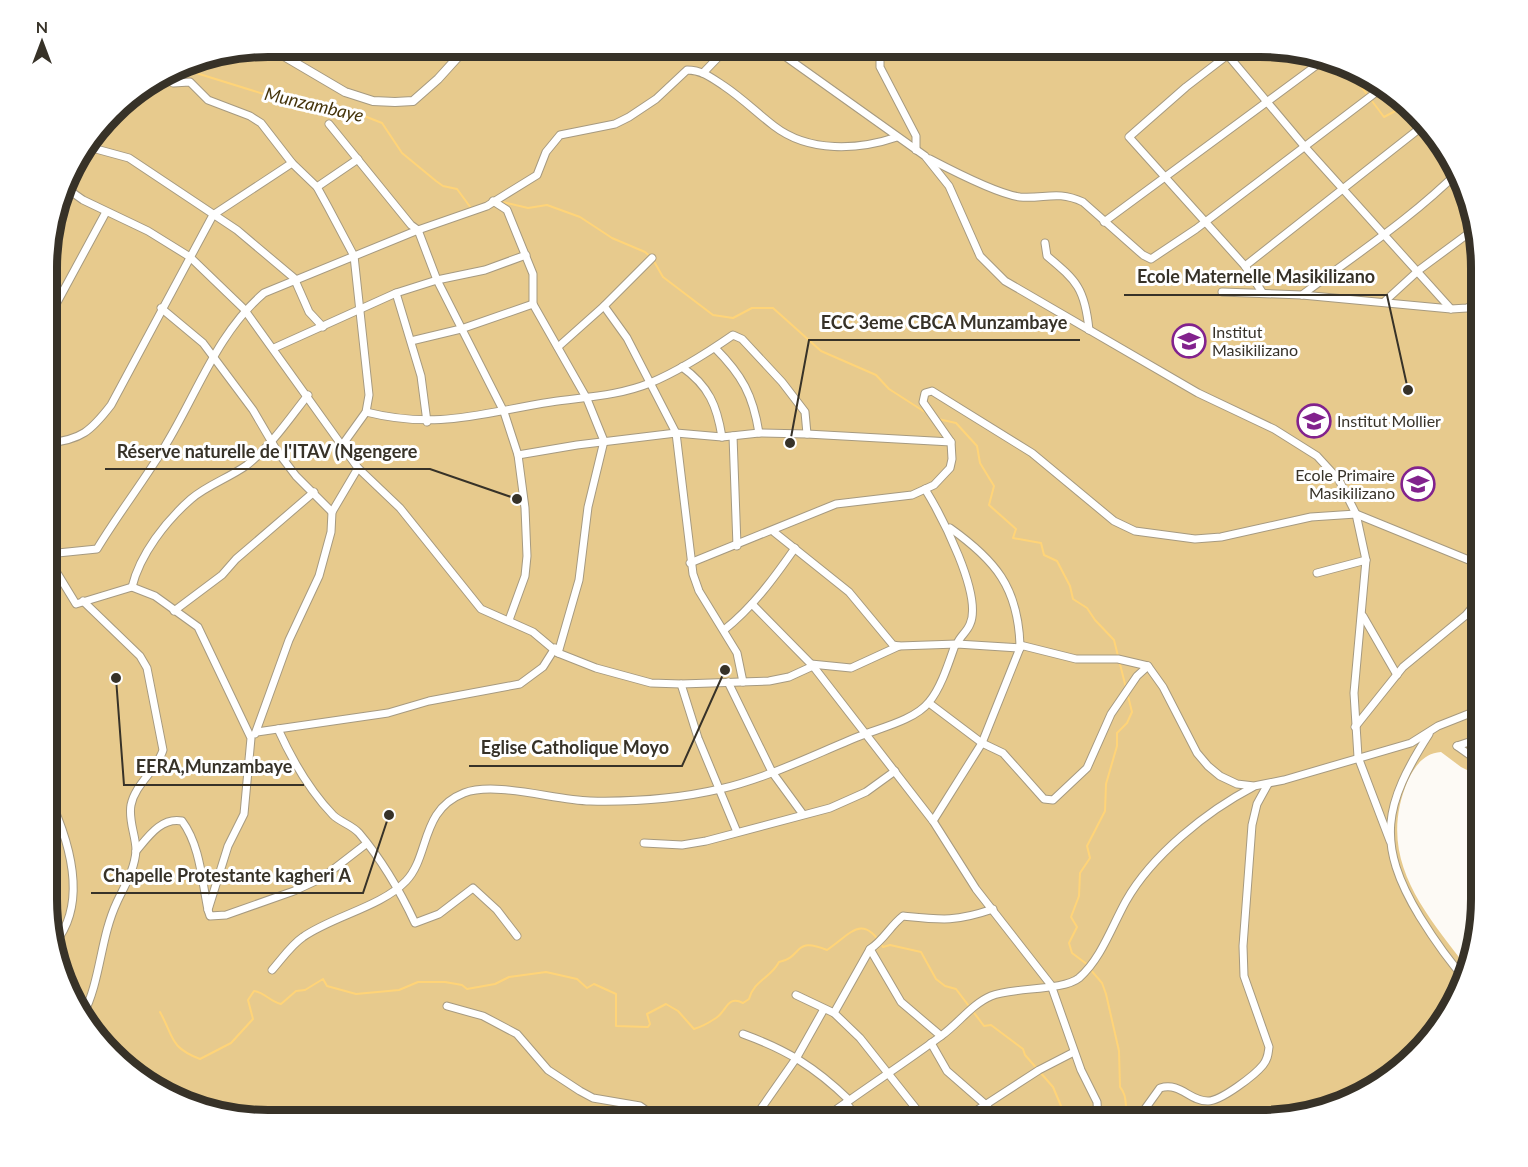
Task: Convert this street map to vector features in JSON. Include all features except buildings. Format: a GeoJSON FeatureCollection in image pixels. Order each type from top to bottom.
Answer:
{"type":"FeatureCollection","features":[{"type":"Feature","properties":{"kind":"street"},"geometry":{"type":"LineString","coordinates":[[286,57],[345,92],[373,101],[395,102],[413,101],[458,57]]}},
{"type":"Feature","properties":{"kind":"street"},"geometry":{"type":"LineString","coordinates":[[703,73],[718,57]]}},
{"type":"Feature","properties":{"kind":"street"},"geometry":{"type":"LineString","coordinates":[[786,57],[925,156],[951,170],[1019,197],[1059,194],[1083,202],[1143,255],[1151,259],[1206,221],[1377,92]]}},
{"type":"Feature","properties":{"kind":"street"},"geometry":{"type":"LineString","coordinates":[[880,57],[880,67],[916,136],[916,150]]}},
{"type":"Feature","properties":{"kind":"street"},"geometry":{"type":"LineString","coordinates":[[1227,57],[1186,87],[1129,137],[1245,266],[1262,292]]}},
{"type":"Feature","properties":{"kind":"street"},"geometry":{"type":"LineString","coordinates":[[1229,57],[1305,147],[1419,270],[1451,309]]}},
{"type":"Feature","properties":{"kind":"street"},"geometry":{"type":"LineString","coordinates":[[1104,222],[1317,65]]}},
{"type":"Feature","properties":{"kind":"street"},"geometry":{"type":"LineString","coordinates":[[57,555],[97,549],[165,446],[214,357],[244,309],[264,293],[294,278],[490,204],[537,176],[546,152],[560,135],[615,124],[656,99],[687,70],[703,73],[742,98],[775,127],[798,138],[821,145],[850,148],[870,145],[897,136]]}},
{"type":"Feature","properties":{"kind":"street"},"geometry":{"type":"LineString","coordinates":[[173,83],[190,82],[208,100],[250,116],[261,123],[292,163],[317,188],[354,255],[368,366],[369,395],[366,412],[343,444]]}},
{"type":"Feature","properties":{"kind":"street"},"geometry":{"type":"LineString","coordinates":[[329,124],[411,225],[418,230],[436,280],[504,412],[518,455],[525,508],[527,556],[525,576],[509,620]]}},
{"type":"Feature","properties":{"kind":"street"},"geometry":{"type":"LineString","coordinates":[[1245,266],[1419,129]]}},
{"type":"Feature","properties":{"kind":"street"},"geometry":{"type":"LineString","coordinates":[[94,148],[129,158],[237,230],[294,278],[309,312],[323,327]]}},
{"type":"Feature","properties":{"kind":"street"},"geometry":{"type":"LineString","coordinates":[[925,156],[949,186],[973,243],[988,266],[1005,281],[1198,393],[1274,429],[1317,456],[1339,480],[1356,514],[1366,560],[1354,693],[1358,757],[1390,841],[1393,864],[1405,893],[1426,927],[1459,970]]}},
{"type":"Feature","properties":{"kind":"street"},"geometry":{"type":"LineString","coordinates":[[317,188],[358,159]]}},
{"type":"Feature","properties":{"kind":"street"},"geometry":{"type":"LineString","coordinates":[[57,441],[81,436],[94,428],[111,405],[161,308],[213,215],[292,163]]}},
{"type":"Feature","properties":{"kind":"street"},"geometry":{"type":"LineString","coordinates":[[1302,295],[1437,193],[1451,179]]}},
{"type":"Feature","properties":{"kind":"street"},"geometry":{"type":"LineString","coordinates":[[71,191],[106,212],[148,231],[190,257],[244,309],[308,395],[358,468],[400,508],[481,609],[532,632],[557,651],[632,679],[681,684],[742,682],[789,677],[812,665],[852,668],[900,646]]}},
{"type":"Feature","properties":{"kind":"street"},"geometry":{"type":"LineString","coordinates":[[257,732],[387,713],[429,701],[520,684],[543,666],[557,651],[579,580],[588,507],[604,441],[587,399],[533,304],[533,274],[507,210],[490,204]]}},
{"type":"Feature","properties":{"kind":"street"},"geometry":{"type":"LineString","coordinates":[[57,302],[106,212]]}},
{"type":"Feature","properties":{"kind":"street"},"geometry":{"type":"LineString","coordinates":[[1384,302],[1419,270],[1468,234]]}},
{"type":"Feature","properties":{"kind":"street"},"geometry":{"type":"LineString","coordinates":[[1045,243],[1047,255],[1069,272],[1083,297],[1089,330]]}},
{"type":"Feature","properties":{"kind":"street"},"geometry":{"type":"LineString","coordinates":[[274,348],[360,312],[396,293],[436,280],[485,270],[526,255]]}},
{"type":"Feature","properties":{"kind":"street"},"geometry":{"type":"LineString","coordinates":[[558,347],[604,306],[652,258]]}},
{"type":"Feature","properties":{"kind":"street"},"geometry":{"type":"LineString","coordinates":[[1222,292],[1262,292],[1451,309],[1471,306]]}},
{"type":"Feature","properties":{"kind":"street"},"geometry":{"type":"LineString","coordinates":[[396,293],[422,376],[427,422]]}},
{"type":"Feature","properties":{"kind":"street"},"geometry":{"type":"LineString","coordinates":[[411,341],[461,328],[533,304]]}},
{"type":"Feature","properties":{"kind":"street"},"geometry":{"type":"LineString","coordinates":[[604,306],[627,338],[676,433],[683,477],[690,563],[699,591],[737,653],[742,682]]}},
{"type":"Feature","properties":{"kind":"street"},"geometry":{"type":"LineString","coordinates":[[161,308],[189,329],[214,357],[296,476],[332,512]]}},
{"type":"Feature","properties":{"kind":"street"},"geometry":{"type":"LineString","coordinates":[[366,412],[395,419],[427,422],[504,412],[552,402],[587,399],[651,383],[715,348],[733,335],[742,339],[782,382],[805,412],[807,434]]}},
{"type":"Feature","properties":{"kind":"street"},"geometry":{"type":"LineString","coordinates":[[715,348],[741,380],[755,405],[759,433]]}},
{"type":"Feature","properties":{"kind":"street"},"geometry":{"type":"LineString","coordinates":[[682,367],[704,384],[718,410],[722,437]]}},
{"type":"Feature","properties":{"kind":"street"},"geometry":{"type":"LineString","coordinates":[[690,563],[774,532],[836,504],[912,495],[934,485],[950,468],[951,442],[923,402],[925,393],[932,391],[1032,453],[1114,521],[1135,531],[1195,539],[1221,537],[1311,517],[1356,514],[1471,561]]}},
{"type":"Feature","properties":{"kind":"street"},"geometry":{"type":"LineString","coordinates":[[132,587],[142,560],[163,530],[192,499],[247,465],[272,440],[308,395]]}},
{"type":"Feature","properties":{"kind":"street"},"geometry":{"type":"LineString","coordinates":[[518,455],[604,441],[676,433],[722,437],[759,433],[807,434],[951,442]]}},
{"type":"Feature","properties":{"kind":"street"},"geometry":{"type":"LineString","coordinates":[[733,436],[737,546]]}},
{"type":"Feature","properties":{"kind":"street"},"geometry":{"type":"LineString","coordinates":[[251,738],[257,732],[290,640],[319,576],[331,532],[332,512],[358,468]]}},
{"type":"Feature","properties":{"kind":"street"},"geometry":{"type":"LineString","coordinates":[[272,970],[302,937],[399,887],[413,871],[434,818],[445,805],[465,792],[489,789],[561,800],[638,802],[721,789],[890,726],[929,703],[956,644],[971,624],[972,609],[969,591],[948,526],[925,489]]}},
{"type":"Feature","properties":{"kind":"street"},"geometry":{"type":"LineString","coordinates":[[174,611],[222,575],[236,559],[314,492]]}},
{"type":"Feature","properties":{"kind":"street"},"geometry":{"type":"LineString","coordinates":[[933,821],[982,743],[1020,646],[1013,596],[1002,576],[972,544],[948,526]]}},
{"type":"Feature","properties":{"kind":"street"},"geometry":{"type":"LineString","coordinates":[[774,532],[849,592],[893,645],[1020,646],[1076,659],[1118,659],[1148,666],[1163,687],[1197,753],[1208,766],[1228,780],[1254,786],[1268,784],[1411,743],[1438,726],[1471,713]]}},
{"type":"Feature","properties":{"kind":"street"},"geometry":{"type":"LineString","coordinates":[[724,630],[752,604],[795,548]]}},
{"type":"Feature","properties":{"kind":"street"},"geometry":{"type":"LineString","coordinates":[[1317,573],[1366,560]]}},
{"type":"Feature","properties":{"kind":"street"},"geometry":{"type":"LineString","coordinates":[[57,571],[76,604],[132,587],[155,596],[174,611],[190,619],[203,635],[251,738],[244,814],[228,846],[208,910]]}},
{"type":"Feature","properties":{"kind":"street"},"geometry":{"type":"LineString","coordinates":[[83,601],[127,641],[147,668],[163,750],[159,762],[136,794],[130,807],[136,851],[130,876],[107,928],[87,1008]]}},
{"type":"Feature","properties":{"kind":"street"},"geometry":{"type":"LineString","coordinates":[[752,604],[812,665],[933,821],[976,889],[1051,985],[1074,1052],[1097,1102],[1097,1110]]}},
{"type":"Feature","properties":{"kind":"street"},"geometry":{"type":"LineString","coordinates":[[1355,727],[1397,675],[1471,609]]}},
{"type":"Feature","properties":{"kind":"street"},"geometry":{"type":"LineString","coordinates":[[1362,614],[1367,627],[1397,675]]}},
{"type":"Feature","properties":{"kind":"street"},"geometry":{"type":"LineString","coordinates":[[929,703],[982,743],[1003,753],[1044,799],[1053,800],[1087,768],[1111,714],[1137,676],[1148,666]]}},
{"type":"Feature","properties":{"kind":"street"},"geometry":{"type":"LineString","coordinates":[[728,681],[772,771],[802,813]]}},
{"type":"Feature","properties":{"kind":"street"},"geometry":{"type":"LineString","coordinates":[[681,684],[698,738],[737,832]]}},
{"type":"Feature","properties":{"kind":"street"},"geometry":{"type":"LineString","coordinates":[[278,729],[294,763],[334,817],[358,832],[399,887],[415,923],[439,914],[473,888],[497,910],[517,936]]}},
{"type":"Feature","properties":{"kind":"street"},"geometry":{"type":"LineString","coordinates":[[1390,841],[1398,789],[1431,732]]}},
{"type":"Feature","properties":{"kind":"street"},"geometry":{"type":"LineString","coordinates":[[1471,741],[1457,746],[1471,756]]}},
{"type":"Feature","properties":{"kind":"street"},"geometry":{"type":"LineString","coordinates":[[644,843],[682,845],[802,813],[830,808],[850,799],[895,771]]}},
{"type":"Feature","properties":{"kind":"street"},"geometry":{"type":"LineString","coordinates":[[1144,1110],[1160,1088],[1178,1087],[1201,1099],[1208,1101],[1217,1099],[1252,1075],[1268,1057],[1269,1047],[1244,976],[1243,946],[1252,825],[1257,804],[1268,784]]}},
{"type":"Feature","properties":{"kind":"street"},"geometry":{"type":"LineString","coordinates":[[836,1110],[941,1036],[990,996],[1051,985],[1064,986],[1076,980],[1088,970],[1126,901],[1146,872],[1205,817],[1254,786]]}},
{"type":"Feature","properties":{"kind":"street"},"geometry":{"type":"LineString","coordinates":[[57,814],[64,829],[71,856],[72,900],[66,929],[60,936]]}},
{"type":"Feature","properties":{"kind":"street"},"geometry":{"type":"LineString","coordinates":[[136,851],[154,830],[176,820],[182,821],[192,840],[210,916],[226,915],[294,891],[322,878],[366,844]]}},
{"type":"Feature","properties":{"kind":"street"},"geometry":{"type":"LineString","coordinates":[[834,1013],[870,949],[880,943],[890,926],[903,916],[947,921],[973,917],[993,909]]}},
{"type":"Feature","properties":{"kind":"street"},"geometry":{"type":"LineString","coordinates":[[870,949],[902,1002],[941,1036]]}},
{"type":"Feature","properties":{"kind":"street"},"geometry":{"type":"LineString","coordinates":[[796,995],[834,1013],[860,1038],[917,1110]]}},
{"type":"Feature","properties":{"kind":"street"},"geometry":{"type":"LineString","coordinates":[[447,1006],[483,1016],[517,1034],[548,1070],[593,1098],[640,1106],[646,1110]]}},
{"type":"Feature","properties":{"kind":"street"},"geometry":{"type":"LineString","coordinates":[[760,1110],[797,1057],[824,1009]]}},
{"type":"Feature","properties":{"kind":"street"},"geometry":{"type":"LineString","coordinates":[[743,1034],[797,1057],[822,1074],[848,1101],[853,1110]]}},
{"type":"Feature","properties":{"kind":"street"},"geometry":{"type":"LineString","coordinates":[[931,1043],[947,1071],[990,1110]]}},
{"type":"Feature","properties":{"kind":"street"},"geometry":{"type":"LineString","coordinates":[[978,1110],[1042,1069],[1074,1052]]}},
{"type":"Feature","properties":{"kind":"shaded area"},"geometry":{"type":"Polygon","coordinates":[[[254,57],[1274,57],[1315,64],[1366,85],[1399,109],[1419,129],[1443,162],[1464,213],[1471,254],[1471,772],[1441,752],[1425,758],[1417,765],[1408,780],[1399,808],[1397,834],[1401,859],[1409,882],[1435,926],[1462,961],[1443,1005],[1419,1038],[1389,1066],[1354,1088],[1315,1103],[1274,1110],[254,1110],[213,1103],[162,1082],[129,1058],[109,1038],[85,1005],[64,954],[57,913],[57,254],[64,213],[85,162],[109,129],[129,109],[162,85],[213,64],[254,57]]]}},
{"type":"Feature","properties":{"kind":"waterway","name":"Munzambaye"},"geometry":{"type":"LineString","coordinates":[[191,71],[270,96],[354,112],[382,123],[402,153],[443,186],[457,189],[471,208],[475,207]]}},
{"type":"Feature","properties":{"kind":"waterway"},"geometry":{"type":"LineString","coordinates":[[1353,78],[1384,117],[1399,109]]}},
{"type":"Feature","properties":{"kind":"waterway","name":"Munzambaye"},"geometry":{"type":"LineString","coordinates":[[498,201],[528,208],[547,205],[580,217],[612,238],[645,252],[652,258],[663,277],[713,315],[733,318],[752,308],[773,308],[821,351],[876,375],[889,389],[928,414]]}},
{"type":"Feature","properties":{"kind":"waterway","name":"Munzambaye"},"geometry":{"type":"LineString","coordinates":[[938,419],[956,423],[977,446],[980,463],[994,486],[989,505],[1016,529],[1013,538],[1041,543],[1044,555],[1057,561],[1070,586],[1073,599],[1087,608],[1114,640],[1132,712],[1127,723],[1117,733],[1117,746],[1106,784],[1105,811],[1087,846],[1090,858],[1080,873],[1079,896],[1071,917],[1077,927],[1069,943],[1072,953],[1088,965]]}},
{"type":"Feature","properties":{"kind":"waterway"},"geometry":{"type":"LineString","coordinates":[[160,1012],[177,1045],[200,1059],[231,1043],[253,1019],[248,1000],[254,991],[281,1004],[296,991],[305,990],[323,979],[327,986],[356,994],[399,990],[418,982],[445,982],[462,985],[467,989],[495,984],[509,977],[546,972],[577,979],[587,988],[594,984],[616,994],[616,1026],[648,1027],[650,1024],[647,1014],[666,1004],[678,1011],[694,1029],[716,1018],[730,1002],[743,1003],[749,999],[755,987],[772,972],[779,962],[792,956],[803,946],[816,946],[827,950],[849,933],[862,929],[876,936],[883,947],[890,945],[921,952],[936,979],[945,986],[956,989],[984,1026],[991,1025],[1023,1049],[1025,1055],[1053,1087],[1063,1110]]}},
{"type":"Feature","properties":{"kind":"waterway"},"geometry":{"type":"LineString","coordinates":[[1090,969],[1102,983],[1106,994],[1119,1051],[1120,1087],[1127,1110]]}},
{"type":"Feature","properties":{"kind":"place","name":"Institut Masikilizano"},"geometry":{"type":"Point","coordinates":[1189,341]}},
{"type":"Feature","properties":{"kind":"place","name":"Ecole Maternelle Masikilizano"},"geometry":{"type":"Point","coordinates":[1408,390]}},
{"type":"Feature","properties":{"kind":"place","name":"Institut Mollier"},"geometry":{"type":"Point","coordinates":[1314,421]}},
{"type":"Feature","properties":{"kind":"place","name":"ECC 3eme CBCA Munzambaye"},"geometry":{"type":"Point","coordinates":[790,443]}},
{"type":"Feature","properties":{"kind":"place","name":"Ecole Primaire Masikilizano"},"geometry":{"type":"Point","coordinates":[1418,484]}},
{"type":"Feature","properties":{"kind":"place","name":"Réserve naturelle de l'ITAV (Ngengere"},"geometry":{"type":"Point","coordinates":[517,499]}},
{"type":"Feature","properties":{"kind":"place","name":"Eglise Catholique Moyo"},"geometry":{"type":"Point","coordinates":[725,670]}},
{"type":"Feature","properties":{"kind":"place","name":"EERA,Munzambaye"},"geometry":{"type":"Point","coordinates":[116,678]}},
{"type":"Feature","properties":{"kind":"place","name":"Chapelle Protestante kagheri A"},"geometry":{"type":"Point","coordinates":[389,815]}}]}
